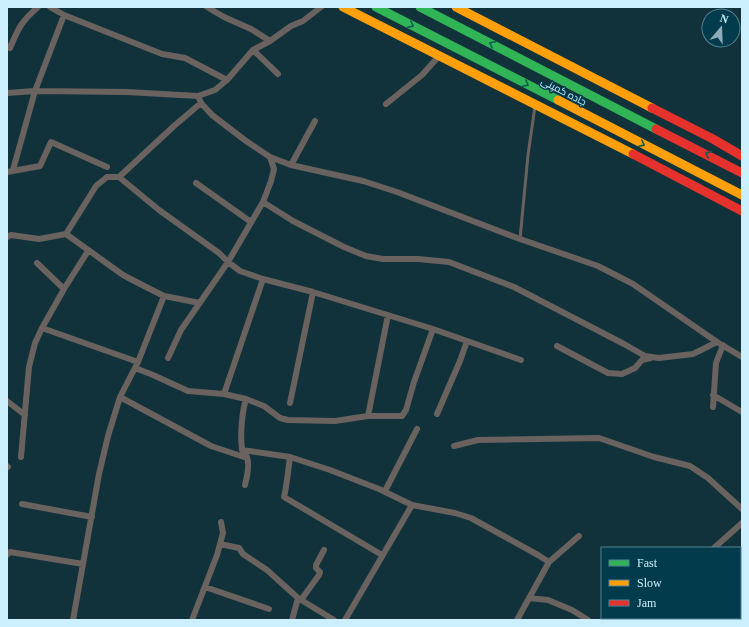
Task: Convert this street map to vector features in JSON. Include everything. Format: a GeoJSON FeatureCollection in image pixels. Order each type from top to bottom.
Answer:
{"type":"FeatureCollection","features":[{"type":"Feature","properties":{"kind":"main road"},"geometry":{"type":"LineString","coordinates":[[343,7],[742,211]]}},
{"type":"Feature","properties":{"kind":"main road","name":"جاده کمپنی"},"geometry":{"type":"LineString","coordinates":[[376,7],[742,195]]}},
{"type":"Feature","properties":{"kind":"main road","name":"جاده کمپنی"},"geometry":{"type":"LineString","coordinates":[[420,7],[742,173]]}},
{"type":"Feature","properties":{"kind":"main road"},"geometry":{"type":"LineString","coordinates":[[456,7],[713,139],[742,156]]}},
{"type":"Feature","properties":{"kind":"street"},"geometry":{"type":"LineString","coordinates":[[7,46],[10,48],[19,27],[25,18],[38,7]]}},
{"type":"Feature","properties":{"kind":"street"},"geometry":{"type":"LineString","coordinates":[[50,7],[64,15],[162,54],[185,58],[227,80]]}},
{"type":"Feature","properties":{"kind":"street"},"geometry":{"type":"LineString","coordinates":[[207,7],[224,17],[251,29],[270,41]]}},
{"type":"Feature","properties":{"kind":"street"},"geometry":{"type":"LineString","coordinates":[[7,93],[36,91],[127,92],[198,96],[215,90],[227,80],[253,50],[270,41],[291,26],[303,21],[321,7]]}},
{"type":"Feature","properties":{"kind":"street"},"geometry":{"type":"LineString","coordinates":[[64,15],[36,91],[10,171],[40,166],[51,142],[107,167]]}},
{"type":"Feature","properties":{"kind":"street"},"geometry":{"type":"LineString","coordinates":[[253,50],[278,74]]}},
{"type":"Feature","properties":{"kind":"street"},"geometry":{"type":"LineString","coordinates":[[386,104],[422,75],[439,56]]}},
{"type":"Feature","properties":{"kind":"street"},"geometry":{"type":"LineString","coordinates":[[198,96],[201,103],[212,115],[246,142],[270,157],[291,165],[363,181],[398,192],[520,239],[598,266],[633,284],[720,344],[742,357]]}},
{"type":"Feature","properties":{"kind":"street"},"geometry":{"type":"LineString","coordinates":[[119,177],[201,103]]}},
{"type":"Feature","properties":{"kind":"street"},"geometry":{"type":"LineString","coordinates":[[291,165],[315,121]]}},
{"type":"Feature","properties":{"kind":"street"},"geometry":{"type":"LineString","coordinates":[[168,358],[181,330],[228,262],[263,202],[272,181],[274,169],[270,157]]}},
{"type":"Feature","properties":{"kind":"street"},"geometry":{"type":"LineString","coordinates":[[7,237],[11,235],[39,240],[66,234],[96,186],[108,177],[119,177],[159,210],[219,253],[240,271],[433,329],[521,360]]}},
{"type":"Feature","properties":{"kind":"street"},"geometry":{"type":"LineString","coordinates":[[196,183],[252,222]]}},
{"type":"Feature","properties":{"kind":"street"},"geometry":{"type":"LineString","coordinates":[[263,202],[293,221],[344,247],[366,256],[383,259],[418,259],[449,262],[514,287],[645,356],[659,358],[692,354],[720,344]]}},
{"type":"Feature","properties":{"kind":"street"},"geometry":{"type":"LineString","coordinates":[[66,234],[123,275],[164,296],[200,303]]}},
{"type":"Feature","properties":{"kind":"street"},"geometry":{"type":"LineString","coordinates":[[21,457],[29,367],[35,343],[64,289],[88,251]]}},
{"type":"Feature","properties":{"kind":"street"},"geometry":{"type":"LineString","coordinates":[[37,263],[64,289]]}},
{"type":"Feature","properties":{"kind":"street"},"geometry":{"type":"LineString","coordinates":[[224,394],[263,279]]}},
{"type":"Feature","properties":{"kind":"street"},"geometry":{"type":"LineString","coordinates":[[290,402],[313,292]]}},
{"type":"Feature","properties":{"kind":"street"},"geometry":{"type":"LineString","coordinates":[[74,620],[99,474],[120,397],[138,362],[164,296]]}},
{"type":"Feature","properties":{"kind":"street"},"geometry":{"type":"LineString","coordinates":[[368,416],[388,315]]}},
{"type":"Feature","properties":{"kind":"street"},"geometry":{"type":"LineString","coordinates":[[42,328],[138,362]]}},
{"type":"Feature","properties":{"kind":"street"},"geometry":{"type":"LineString","coordinates":[[135,368],[188,391],[224,394],[246,399],[264,406],[280,418],[288,420],[335,421],[368,416],[402,416],[404,414],[433,329]]}},
{"type":"Feature","properties":{"kind":"street"},"geometry":{"type":"LineString","coordinates":[[437,414],[467,341]]}},
{"type":"Feature","properties":{"kind":"street"},"geometry":{"type":"LineString","coordinates":[[713,408],[716,363],[720,344]]}},
{"type":"Feature","properties":{"kind":"street"},"geometry":{"type":"LineString","coordinates":[[557,346],[608,373],[622,374],[635,368],[642,360],[652,357]]}},
{"type":"Feature","properties":{"kind":"street"},"geometry":{"type":"LineString","coordinates":[[713,396],[742,412]]}},
{"type":"Feature","properties":{"kind":"street"},"geometry":{"type":"LineString","coordinates":[[120,397],[211,446],[247,458]]}},
{"type":"Feature","properties":{"kind":"street"},"geometry":{"type":"LineString","coordinates":[[245,485],[248,471],[247,458],[242,450],[243,408],[246,399]]}},
{"type":"Feature","properties":{"kind":"street"},"geometry":{"type":"LineString","coordinates":[[7,401],[25,415]]}},
{"type":"Feature","properties":{"kind":"street"},"geometry":{"type":"LineString","coordinates":[[385,491],[402,461],[417,429]]}},
{"type":"Feature","properties":{"kind":"street"},"geometry":{"type":"LineString","coordinates":[[454,446],[478,440],[599,438],[654,457],[690,466],[708,478],[742,509]]}},
{"type":"Feature","properties":{"kind":"street"},"geometry":{"type":"LineString","coordinates":[[242,450],[290,457],[330,470],[385,491],[412,505],[455,513],[471,518],[549,562]]}},
{"type":"Feature","properties":{"kind":"street"},"geometry":{"type":"LineString","coordinates":[[290,457],[289,475],[284,497],[382,555]]}},
{"type":"Feature","properties":{"kind":"street"},"geometry":{"type":"LineString","coordinates":[[22,504],[92,517]]}},
{"type":"Feature","properties":{"kind":"street"},"geometry":{"type":"LineString","coordinates":[[345,620],[412,505]]}},
{"type":"Feature","properties":{"kind":"street"},"geometry":{"type":"LineString","coordinates":[[192,620],[217,555],[223,533],[221,522]]}},
{"type":"Feature","properties":{"kind":"street"},"geometry":{"type":"LineString","coordinates":[[715,547],[742,523]]}},
{"type":"Feature","properties":{"kind":"street"},"geometry":{"type":"LineString","coordinates":[[518,620],[549,562],[580,536]]}},
{"type":"Feature","properties":{"kind":"street"},"geometry":{"type":"LineString","coordinates":[[220,544],[239,548],[250,561],[267,570],[299,599],[334,620]]}},
{"type":"Feature","properties":{"kind":"street"},"geometry":{"type":"LineString","coordinates":[[292,620],[299,599],[319,575],[320,572],[316,568],[316,565],[324,550]]}},
{"type":"Feature","properties":{"kind":"street"},"geometry":{"type":"LineString","coordinates":[[7,555],[10,552],[83,564]]}},
{"type":"Feature","properties":{"kind":"street"},"geometry":{"type":"LineString","coordinates":[[205,586],[269,609]]}},
{"type":"Feature","properties":{"kind":"street"},"geometry":{"type":"LineString","coordinates":[[529,598],[548,600],[572,610],[588,620]]}},
{"type":"Feature","properties":{"kind":"lane"},"geometry":{"type":"LineString","coordinates":[[520,239],[528,155],[536,105]]}},
{"type":"Feature","properties":{"kind":"traffic: fast"},"geometry":{"type":"LineString","coordinates":[[376,7],[558,100]]}},
{"type":"Feature","properties":{"kind":"traffic: fast"},"geometry":{"type":"LineString","coordinates":[[420,7],[656,129]]}},
{"type":"Feature","properties":{"kind":"traffic: slow"},"geometry":{"type":"LineString","coordinates":[[343,7],[633,154]]}},
{"type":"Feature","properties":{"kind":"traffic: slow"},"geometry":{"type":"LineString","coordinates":[[456,7],[652,108]]}},
{"type":"Feature","properties":{"kind":"traffic: slow"},"geometry":{"type":"LineString","coordinates":[[558,100],[742,195]]}},
{"type":"Feature","properties":{"kind":"traffic: jam"},"geometry":{"type":"LineString","coordinates":[[652,108],[713,139],[742,156]]}},
{"type":"Feature","properties":{"kind":"traffic: jam"},"geometry":{"type":"LineString","coordinates":[[656,129],[742,173]]}},
{"type":"Feature","properties":{"kind":"traffic: jam"},"geometry":{"type":"LineString","coordinates":[[633,154],[742,211]]}}]}
